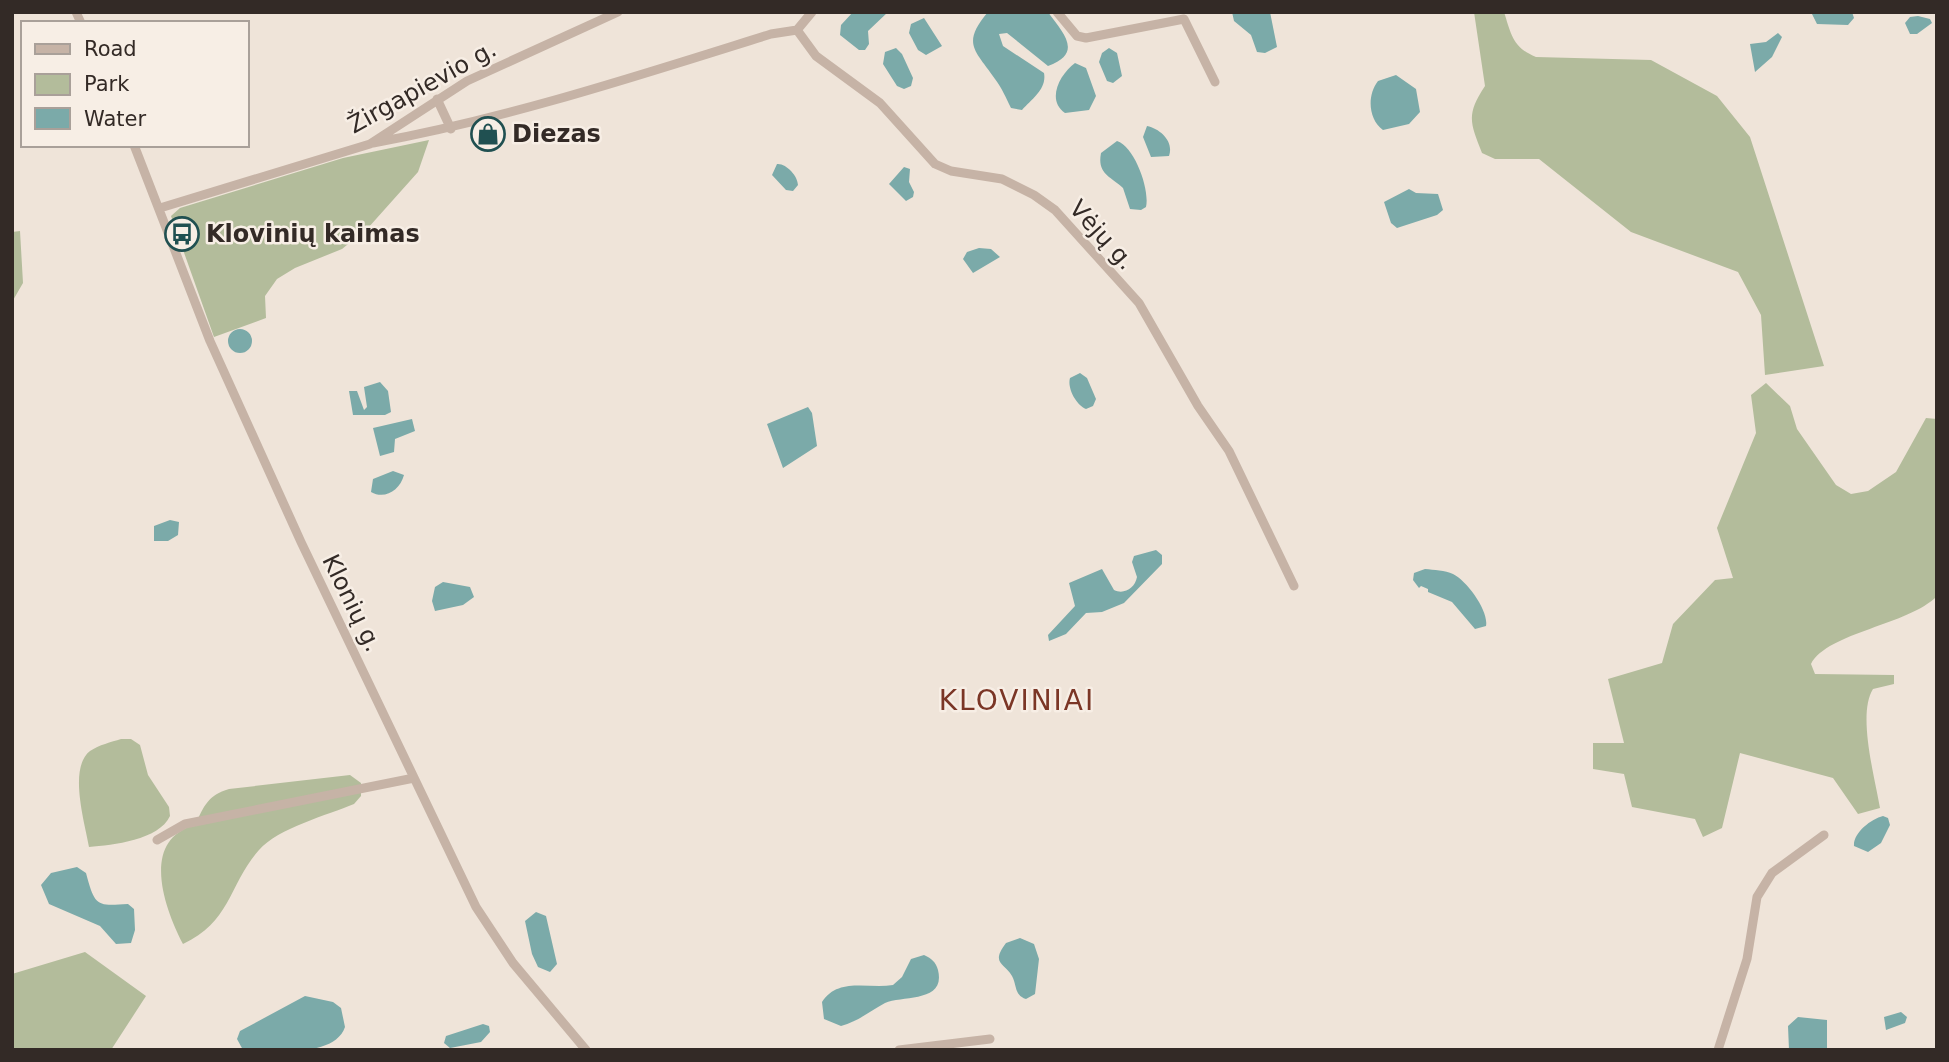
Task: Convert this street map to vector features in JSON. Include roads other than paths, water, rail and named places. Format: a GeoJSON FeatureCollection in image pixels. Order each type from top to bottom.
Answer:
{"type":"FeatureCollection","features":[{"type":"Feature","properties":{"kind":"street","name":"Žirgapievio g."},"geometry":{"type":"LineString","coordinates":[[160,208],[370,144],[437,99],[537,47],[618,12]]}},
{"type":"Feature","properties":{"kind":"street"},"geometry":{"type":"LineString","coordinates":[[370,144],[451,129],[621,83],[771,34],[797,30],[812,12]]}},
{"type":"Feature","properties":{"kind":"street"},"geometry":{"type":"LineString","coordinates":[[1057,12],[1077,36],[1086,38],[1184,19],[1215,82]]}},
{"type":"Feature","properties":{"kind":"street","name":"Vėjų g."},"geometry":{"type":"LineString","coordinates":[[797,30],[816,57],[880,103],[935,164],[951,171],[1002,180],[1034,195],[1055,210],[1139,303],[1198,405],[1229,451],[1294,586]]}},
{"type":"Feature","properties":{"kind":"street"},"geometry":{"type":"LineString","coordinates":[[437,99],[451,129]]}},
{"type":"Feature","properties":{"kind":"street","name":"Klonių g."},"geometry":{"type":"LineString","coordinates":[[135,147],[210,341],[301,542],[476,907],[513,963],[586,1050]]}},
{"type":"Feature","properties":{"kind":"street"},"geometry":{"type":"LineString","coordinates":[[157,839],[185,824],[414,778]]}},
{"type":"Feature","properties":{"kind":"street"},"geometry":{"type":"LineString","coordinates":[[1718,1050],[1747,959],[1757,897],[1772,873],[1824,835]]}},
{"type":"Feature","properties":{"kind":"street"},"geometry":{"type":"LineString","coordinates":[[899,1050],[990,1039]]}},
{"type":"Feature","properties":{"kind":"water"},"geometry":{"type":"Polygon","coordinates":[[[853,12],[888,12],[868,31],[869,44],[865,50],[859,50],[840,35],[841,25],[853,12]]]}},
{"type":"Feature","properties":{"kind":"water"},"geometry":{"type":"Polygon","coordinates":[[[988,12],[1048,12],[1067,42],[1065,55],[1048,66],[1007,33],[999,34],[1003,46],[1044,73],[1041,89],[1022,110],[1011,108],[974,47],[975,32],[988,12]]]}},
{"type":"Feature","properties":{"kind":"water"},"geometry":{"type":"Polygon","coordinates":[[[1232,12],[1270,12],[1277,47],[1265,53],[1257,52],[1251,35],[1234,21],[1232,12]]]}},
{"type":"Feature","properties":{"kind":"water"},"geometry":{"type":"Polygon","coordinates":[[[1811,12],[1852,12],[1854,18],[1848,25],[1817,24],[1811,12]]]}},
{"type":"Feature","properties":{"kind":"water"},"geometry":{"type":"Polygon","coordinates":[[[1910,17],[1930,19],[1932,23],[1917,34],[1910,34],[1905,23],[1910,17]]]}},
{"type":"Feature","properties":{"kind":"water"},"geometry":{"type":"Polygon","coordinates":[[[924,18],[942,46],[926,55],[918,50],[909,33],[911,24],[924,18]]]}},
{"type":"Feature","properties":{"kind":"water"},"geometry":{"type":"Polygon","coordinates":[[[1778,33],[1782,37],[1772,57],[1755,72],[1750,44],[1766,42],[1778,33]]]}},
{"type":"Feature","properties":{"kind":"water"},"geometry":{"type":"Polygon","coordinates":[[[896,48],[902,54],[913,78],[911,86],[904,89],[897,86],[883,64],[885,52],[896,48]]]}},
{"type":"Feature","properties":{"kind":"water"},"geometry":{"type":"Polygon","coordinates":[[[1109,48],[1117,53],[1122,76],[1113,83],[1107,81],[1099,62],[1102,53],[1109,48]]]}},
{"type":"Feature","properties":{"kind":"water"},"geometry":{"type":"Polygon","coordinates":[[[1075,63],[1086,68],[1096,96],[1089,110],[1065,113],[1056,101],[1057,87],[1064,74],[1075,63]]]}},
{"type":"Feature","properties":{"kind":"water"},"geometry":{"type":"Polygon","coordinates":[[[1396,75],[1416,89],[1420,112],[1409,124],[1383,130],[1374,120],[1372,93],[1378,81],[1396,75]]]}},
{"type":"Feature","properties":{"kind":"water"},"geometry":{"type":"Polygon","coordinates":[[[1147,126],[1157,130],[1168,141],[1169,156],[1151,157],[1143,137],[1147,126]]]}},
{"type":"Feature","properties":{"kind":"water"},"geometry":{"type":"Polygon","coordinates":[[[1117,141],[1130,151],[1140,170],[1147,200],[1146,207],[1141,210],[1130,209],[1123,188],[1106,174],[1101,166],[1101,153],[1117,141]]]}},
{"type":"Feature","properties":{"kind":"water"},"geometry":{"type":"Polygon","coordinates":[[[777,164],[788,168],[796,178],[798,185],[793,191],[786,190],[772,175],[777,164]]]}},
{"type":"Feature","properties":{"kind":"water"},"geometry":{"type":"Polygon","coordinates":[[[904,167],[910,169],[909,182],[914,192],[913,197],[906,201],[889,184],[904,167]]]}},
{"type":"Feature","properties":{"kind":"water"},"geometry":{"type":"Polygon","coordinates":[[[1409,189],[1416,193],[1438,194],[1443,210],[1437,215],[1397,228],[1391,223],[1384,202],[1409,189]]]}},
{"type":"Feature","properties":{"kind":"water"},"geometry":{"type":"Polygon","coordinates":[[[979,248],[991,249],[1000,257],[973,273],[963,259],[967,252],[979,248]]]}},
{"type":"Feature","properties":{"kind":"water"},"geometry":{"type":"Polygon","coordinates":[[[240,329],[248,333],[252,341],[248,349],[240,353],[232,349],[228,341],[232,333],[240,329]]]}},
{"type":"Feature","properties":{"kind":"water"},"geometry":{"type":"Polygon","coordinates":[[[1080,373],[1087,378],[1096,399],[1093,406],[1086,409],[1076,400],[1070,386],[1070,378],[1080,373]]]}},
{"type":"Feature","properties":{"kind":"water"},"geometry":{"type":"Polygon","coordinates":[[[380,382],[388,391],[391,412],[385,415],[353,415],[349,391],[357,391],[364,410],[367,407],[364,387],[380,382]]]}},
{"type":"Feature","properties":{"kind":"water"},"geometry":{"type":"Polygon","coordinates":[[[808,407],[812,413],[817,446],[783,468],[767,424],[808,407]]]}},
{"type":"Feature","properties":{"kind":"water"},"geometry":{"type":"Polygon","coordinates":[[[412,419],[415,431],[395,439],[394,452],[380,456],[373,428],[412,419]]]}},
{"type":"Feature","properties":{"kind":"water"},"geometry":{"type":"Polygon","coordinates":[[[393,471],[404,475],[395,489],[382,495],[371,492],[373,479],[393,471]]]}},
{"type":"Feature","properties":{"kind":"water"},"geometry":{"type":"Polygon","coordinates":[[[170,520],[179,522],[178,535],[168,541],[154,541],[154,526],[170,520]]]}},
{"type":"Feature","properties":{"kind":"water"},"geometry":{"type":"Polygon","coordinates":[[[1156,550],[1162,555],[1162,564],[1124,603],[1102,612],[1086,613],[1066,634],[1049,641],[1048,635],[1075,606],[1069,583],[1102,569],[1114,590],[1128,590],[1137,577],[1132,562],[1134,556],[1156,550]]]}},
{"type":"Feature","properties":{"kind":"water"},"geometry":{"type":"Polygon","coordinates":[[[1425,569],[1439,570],[1459,578],[1481,605],[1486,626],[1475,629],[1452,602],[1428,592],[1428,589],[1421,586],[1419,588],[1413,580],[1414,573],[1425,569]]]}},
{"type":"Feature","properties":{"kind":"water"},"geometry":{"type":"Polygon","coordinates":[[[443,582],[470,587],[474,597],[463,605],[435,611],[432,601],[435,587],[443,582]]]}},
{"type":"Feature","properties":{"kind":"water"},"geometry":{"type":"Polygon","coordinates":[[[1883,816],[1888,818],[1890,825],[1881,843],[1868,852],[1854,846],[1856,836],[1864,827],[1883,816]]]}},
{"type":"Feature","properties":{"kind":"water"},"geometry":{"type":"Polygon","coordinates":[[[77,867],[86,873],[92,892],[99,902],[110,905],[128,904],[134,909],[135,930],[131,943],[116,944],[100,926],[49,904],[41,885],[51,873],[77,867]]]}},
{"type":"Feature","properties":{"kind":"water"},"geometry":{"type":"Polygon","coordinates":[[[536,912],[546,916],[557,964],[550,972],[538,967],[532,954],[525,921],[536,912]]]}},
{"type":"Feature","properties":{"kind":"water"},"geometry":{"type":"Polygon","coordinates":[[[1020,938],[1034,944],[1039,959],[1035,994],[1026,999],[1018,992],[1012,976],[999,959],[1006,943],[1020,938]]]}},
{"type":"Feature","properties":{"kind":"water"},"geometry":{"type":"Polygon","coordinates":[[[924,955],[933,961],[938,970],[939,981],[936,988],[929,993],[885,1003],[859,1019],[841,1026],[824,1019],[822,1002],[836,989],[893,985],[902,977],[911,959],[924,955]]]}},
{"type":"Feature","properties":{"kind":"water"},"geometry":{"type":"Polygon","coordinates":[[[305,996],[333,1002],[341,1008],[345,1027],[339,1037],[315,1048],[284,1051],[243,1050],[237,1039],[240,1031],[305,996]]]}},
{"type":"Feature","properties":{"kind":"water"},"geometry":{"type":"Polygon","coordinates":[[[1901,1012],[1907,1017],[1905,1023],[1886,1030],[1884,1017],[1901,1012]]]}},
{"type":"Feature","properties":{"kind":"water"},"geometry":{"type":"Polygon","coordinates":[[[1798,1017],[1827,1020],[1827,1050],[1789,1050],[1788,1026],[1798,1017]]]}},
{"type":"Feature","properties":{"kind":"water"},"geometry":{"type":"Polygon","coordinates":[[[483,1024],[489,1026],[490,1032],[481,1042],[450,1048],[444,1043],[446,1036],[483,1024]]]}},
{"type":"Feature","properties":{"kind":"place","name":"Diezas"},"geometry":{"type":"Point","coordinates":[488,134]}},
{"type":"Feature","properties":{"kind":"place","name":"Klovinių kaimas"},"geometry":{"type":"Point","coordinates":[182,234]}},
{"type":"Feature","properties":{"kind":"district","name":"KLOVINIAI"},"geometry":{"type":"Point","coordinates":[1017,700]}}]}
